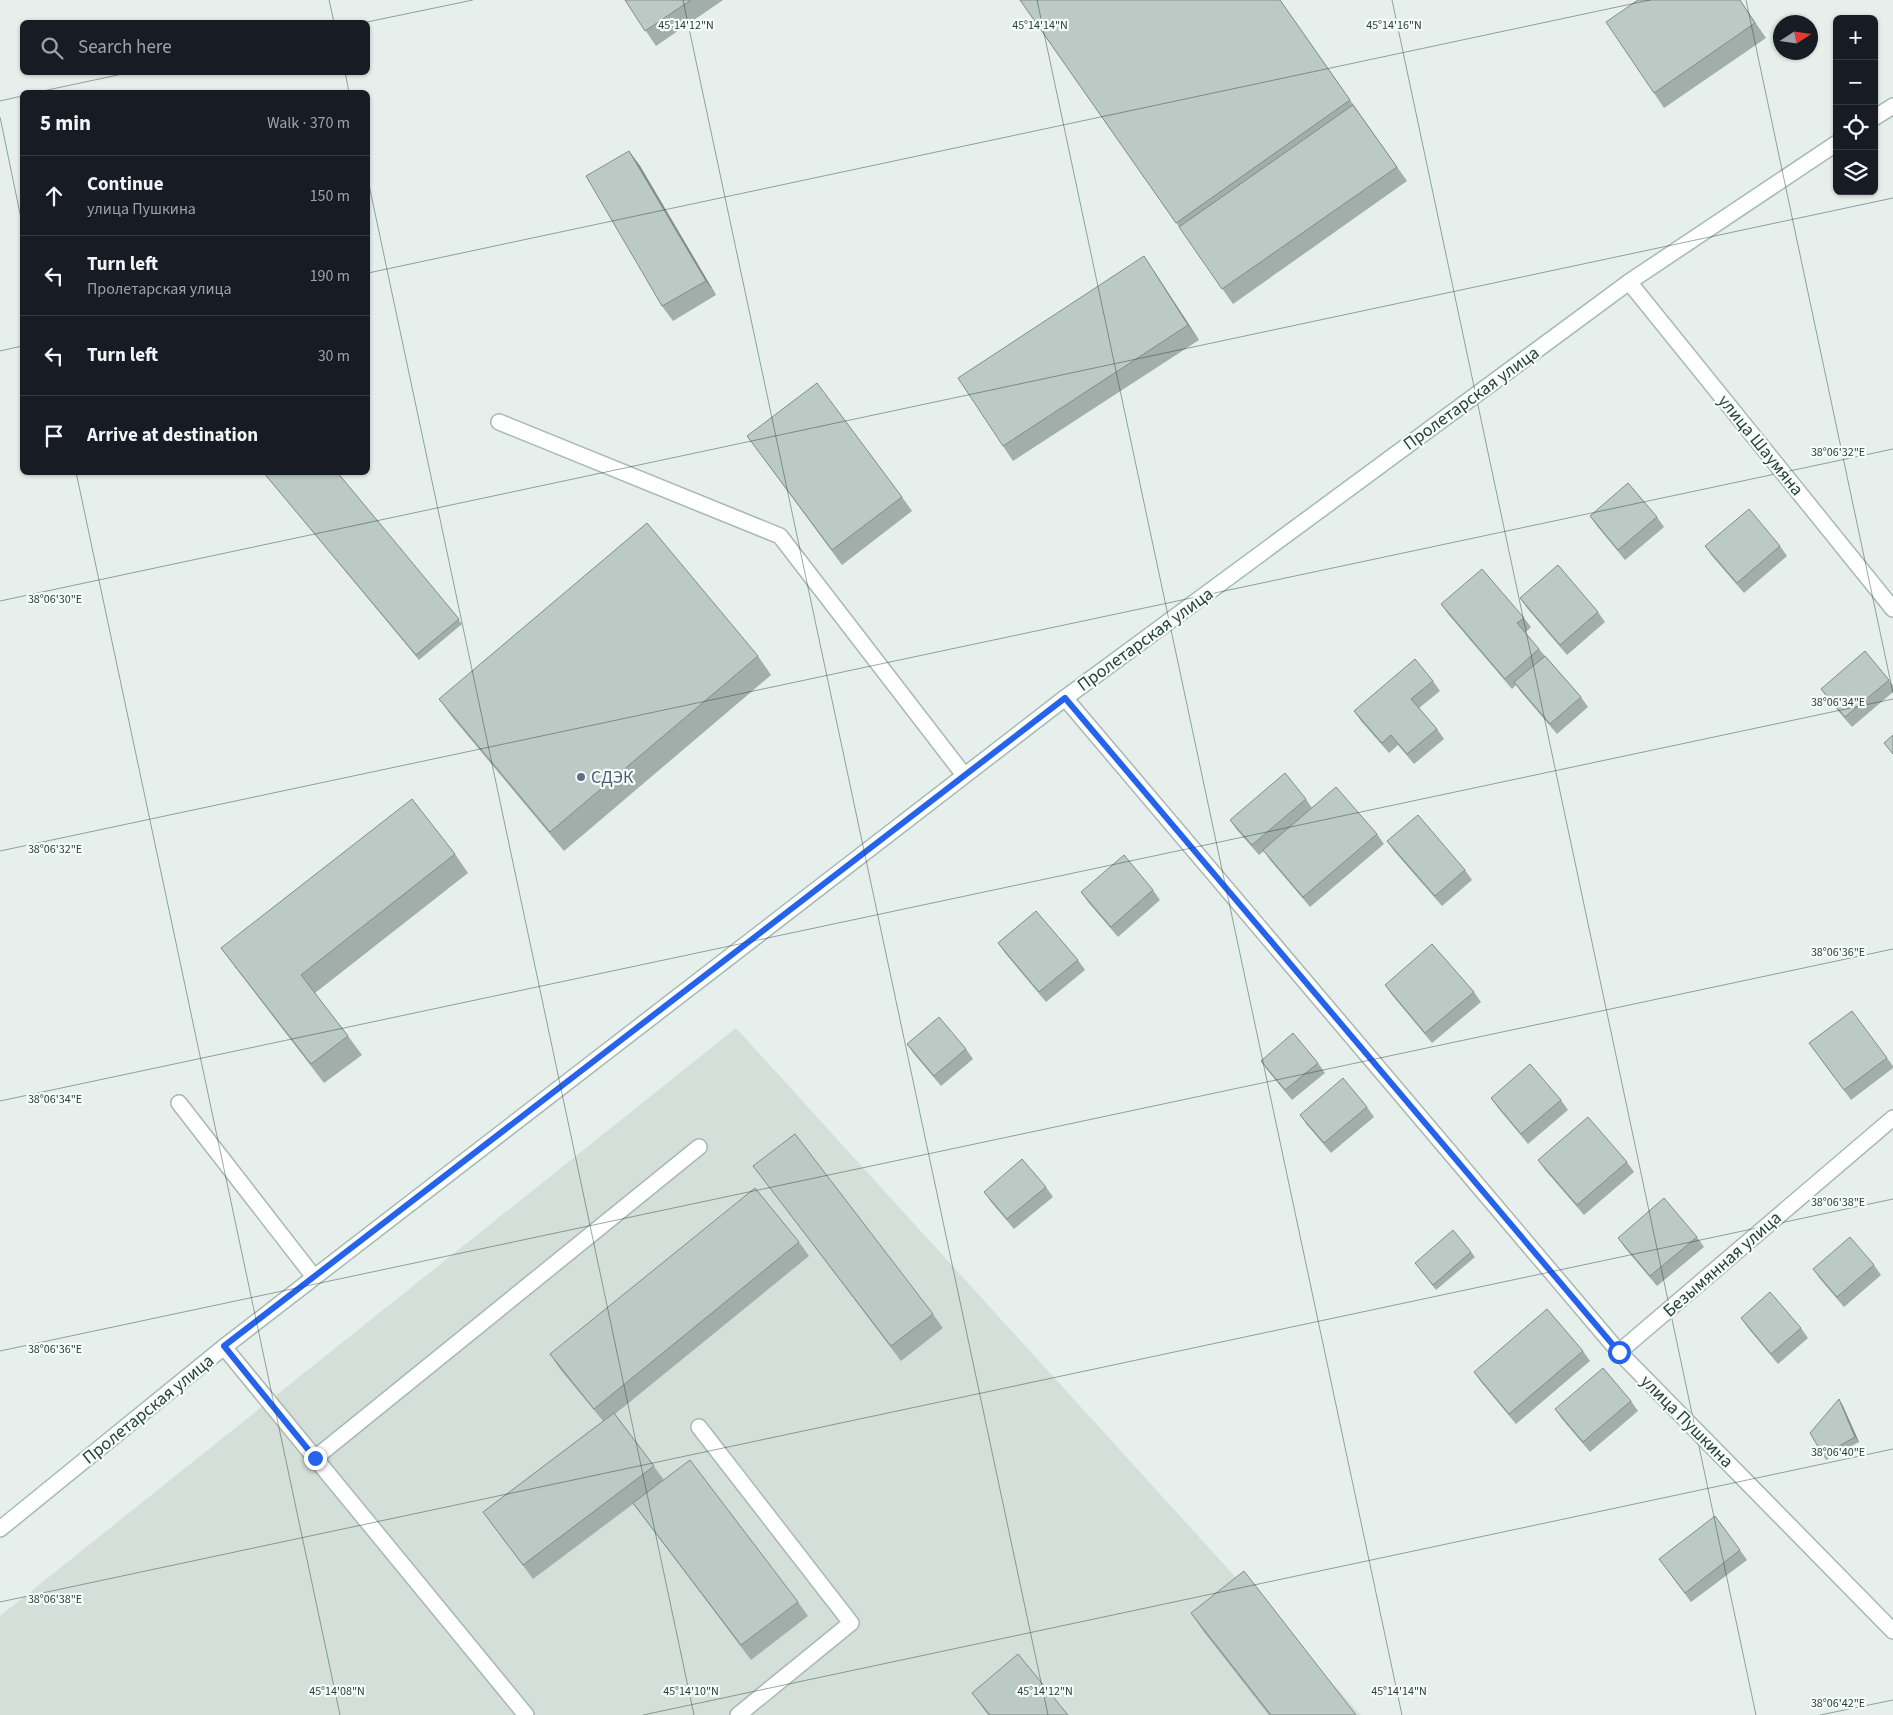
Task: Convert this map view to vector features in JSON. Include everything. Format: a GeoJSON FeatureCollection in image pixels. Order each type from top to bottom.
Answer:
{"type":"FeatureCollection","features":[{"type":"Feature","properties":{"kind":"street"},"geometry":{"type":"LineString","coordinates":[[1878,115],[1893,106]]}},
{"type":"Feature","properties":{"kind":"street","name":"Пролетарская улица"},"geometry":{"type":"LineString","coordinates":[[0,1529],[224,1346],[1065,698],[1629,282],[1833,146]]}},
{"type":"Feature","properties":{"kind":"street","name":"улица Шаумяна"},"geometry":{"type":"LineString","coordinates":[[1629,282],[1893,609]]}},
{"type":"Feature","properties":{"kind":"street"},"geometry":{"type":"LineString","coordinates":[[499,422],[780,536],[964,775]]}},
{"type":"Feature","properties":{"kind":"street","name":"улица Пушкина"},"geometry":{"type":"LineString","coordinates":[[1065,698],[1619,1352],[1893,1631]]}},
{"type":"Feature","properties":{"kind":"street"},"geometry":{"type":"LineString","coordinates":[[179,1103],[314,1277]]}},
{"type":"Feature","properties":{"kind":"street","name":"Безымянная улица"},"geometry":{"type":"LineString","coordinates":[[1619,1352],[1893,1118]]}},
{"type":"Feature","properties":{"kind":"street"},"geometry":{"type":"LineString","coordinates":[[315,1458],[699,1148]]}},
{"type":"Feature","properties":{"kind":"street"},"geometry":{"type":"LineString","coordinates":[[224,1346],[526,1715]]}},
{"type":"Feature","properties":{"kind":"street"},"geometry":{"type":"LineString","coordinates":[[699,1427],[851,1622],[738,1715]]}},
{"type":"Feature","properties":{"kind":"shaded area"},"geometry":{"type":"Polygon","coordinates":[[[736,1028],[1361,1715],[0,1715],[0,1616],[736,1028]]]}},
{"type":"Feature","properties":{"kind":"building"},"geometry":{"type":"Polygon","coordinates":[[[625,0],[691,0],[645,31],[625,0]]]}},
{"type":"Feature","properties":{"kind":"building"},"geometry":{"type":"Polygon","coordinates":[[[1020,0],[1280,0],[1350,100],[1176,223],[1020,0]]]}},
{"type":"Feature","properties":{"kind":"building"},"geometry":{"type":"Polygon","coordinates":[[[1638,0],[1740,0],[1755,23],[1654,93],[1606,22],[1638,0]]]}},
{"type":"Feature","properties":{"kind":"building"},"geometry":{"type":"Polygon","coordinates":[[[1353,105],[1397,167],[1222,289],[1179,227],[1353,105]]]}},
{"type":"Feature","properties":{"kind":"building"},"geometry":{"type":"Polygon","coordinates":[[[629,151],[706,281],[662,306],[586,176],[629,151]]]}},
{"type":"Feature","properties":{"kind":"building"},"geometry":{"type":"Polygon","coordinates":[[[1144,256],[1188,325],[1003,446],[958,378],[1144,256]]]}},
{"type":"Feature","properties":{"kind":"building"},"geometry":{"type":"Polygon","coordinates":[[[817,383],[902,497],[832,550],[747,436],[817,383]]]}},
{"type":"Feature","properties":{"kind":"building"},"geometry":{"type":"Polygon","coordinates":[[[266,475],[339,475],[459,619],[416,655],[266,475]]]}},
{"type":"Feature","properties":{"kind":"building"},"geometry":{"type":"Polygon","coordinates":[[[1628,483],[1657,517],[1618,550],[1590,516],[1628,483]]]}},
{"type":"Feature","properties":{"kind":"building"},"geometry":{"type":"Polygon","coordinates":[[[1749,509],[1780,546],[1737,583],[1705,546],[1749,509]]]}},
{"type":"Feature","properties":{"kind":"building"},"geometry":{"type":"Polygon","coordinates":[[[647,523],[758,656],[550,832],[439,699],[647,523]]]}},
{"type":"Feature","properties":{"kind":"building"},"geometry":{"type":"Polygon","coordinates":[[[1558,565],[1598,612],[1560,645],[1520,598],[1558,565]]]}},
{"type":"Feature","properties":{"kind":"building"},"geometry":{"type":"Polygon","coordinates":[[[1482,569],[1524,618],[1517,623],[1539,649],[1505,679],[1441,604],[1482,569]]]}},
{"type":"Feature","properties":{"kind":"building"},"geometry":{"type":"Polygon","coordinates":[[[1865,651],[1889,680],[1845,717],[1821,689],[1865,651]]]}},
{"type":"Feature","properties":{"kind":"building"},"geometry":{"type":"Polygon","coordinates":[[[1545,656],[1581,697],[1550,724],[1514,682],[1545,656]]]}},
{"type":"Feature","properties":{"kind":"building"},"geometry":{"type":"Polygon","coordinates":[[[1415,659],[1433,681],[1411,699],[1437,729],[1407,754],[1391,735],[1382,743],[1354,711],[1415,659]]]}},
{"type":"Feature","properties":{"kind":"building"},"geometry":{"type":"Polygon","coordinates":[[[1893,735],[1893,754],[1884,743],[1893,735]]]}},
{"type":"Feature","properties":{"kind":"building"},"geometry":{"type":"Polygon","coordinates":[[[1285,773],[1306,799],[1252,845],[1230,820],[1285,773]]]}},
{"type":"Feature","properties":{"kind":"building"},"geometry":{"type":"Polygon","coordinates":[[[1336,787],[1377,834],[1303,897],[1263,850],[1336,787]]]}},
{"type":"Feature","properties":{"kind":"building"},"geometry":{"type":"Polygon","coordinates":[[[412,799],[455,854],[301,975],[348,1036],[311,1064],[221,948],[412,799]]]}},
{"type":"Feature","properties":{"kind":"building"},"geometry":{"type":"Polygon","coordinates":[[[1418,815],[1465,870],[1435,896],[1387,841],[1418,815]]]}},
{"type":"Feature","properties":{"kind":"building"},"geometry":{"type":"Polygon","coordinates":[[[1124,855],[1153,890],[1111,927],[1081,892],[1124,855]]]}},
{"type":"Feature","properties":{"kind":"building"},"geometry":{"type":"Polygon","coordinates":[[[1036,911],[1078,960],[1039,992],[998,943],[1036,911]]]}},
{"type":"Feature","properties":{"kind":"building"},"geometry":{"type":"Polygon","coordinates":[[[1432,944],[1474,992],[1425,1033],[1385,985],[1432,944]]]}},
{"type":"Feature","properties":{"kind":"building"},"geometry":{"type":"Polygon","coordinates":[[[1852,1011],[1887,1058],[1844,1090],[1809,1043],[1852,1011]]]}},
{"type":"Feature","properties":{"kind":"building"},"geometry":{"type":"Polygon","coordinates":[[[939,1017],[966,1049],[934,1076],[907,1044],[939,1017]]]}},
{"type":"Feature","properties":{"kind":"building"},"geometry":{"type":"Polygon","coordinates":[[[1293,1033],[1318,1063],[1285,1090],[1261,1061],[1293,1033]]]}},
{"type":"Feature","properties":{"kind":"building"},"geometry":{"type":"Polygon","coordinates":[[[1530,1064],[1561,1100],[1521,1134],[1491,1098],[1530,1064]]]}},
{"type":"Feature","properties":{"kind":"building"},"geometry":{"type":"Polygon","coordinates":[[[1343,1078],[1367,1107],[1324,1143],[1300,1115],[1343,1078]]]}},
{"type":"Feature","properties":{"kind":"building"},"geometry":{"type":"Polygon","coordinates":[[[1588,1117],[1627,1162],[1577,1205],[1538,1160],[1588,1117]]]}},
{"type":"Feature","properties":{"kind":"building"},"geometry":{"type":"Polygon","coordinates":[[[795,1134],[933,1314],[891,1346],[753,1166],[795,1134]]]}},
{"type":"Feature","properties":{"kind":"building"},"geometry":{"type":"Polygon","coordinates":[[[1022,1159],[1046,1187],[1007,1219],[984,1192],[1022,1159]]]}},
{"type":"Feature","properties":{"kind":"building"},"geometry":{"type":"Polygon","coordinates":[[[755,1188],[799,1242],[594,1409],[550,1354],[755,1188]]]}},
{"type":"Feature","properties":{"kind":"building"},"geometry":{"type":"Polygon","coordinates":[[[1664,1198],[1697,1237],[1650,1276],[1618,1238],[1664,1198]]]}},
{"type":"Feature","properties":{"kind":"building"},"geometry":{"type":"Polygon","coordinates":[[[1453,1230],[1471,1252],[1433,1285],[1415,1263],[1453,1230]]]}},
{"type":"Feature","properties":{"kind":"building"},"geometry":{"type":"Polygon","coordinates":[[[1850,1237],[1874,1265],[1837,1297],[1813,1269],[1850,1237]]]}},
{"type":"Feature","properties":{"kind":"building"},"geometry":{"type":"Polygon","coordinates":[[[1770,1292],[1801,1328],[1771,1354],[1741,1318],[1770,1292]]]}},
{"type":"Feature","properties":{"kind":"building"},"geometry":{"type":"Polygon","coordinates":[[[1547,1309],[1583,1351],[1509,1414],[1474,1372],[1547,1309]]]}},
{"type":"Feature","properties":{"kind":"building"},"geometry":{"type":"Polygon","coordinates":[[[1603,1368],[1631,1401],[1583,1442],[1555,1409],[1603,1368]]]}},
{"type":"Feature","properties":{"kind":"building"},"geometry":{"type":"Polygon","coordinates":[[[1839,1399],[1855,1437],[1823,1455],[1810,1433],[1839,1399]]]}},
{"type":"Feature","properties":{"kind":"building"},"geometry":{"type":"Polygon","coordinates":[[[614,1413],[654,1466],[523,1565],[483,1512],[614,1413]]]}},
{"type":"Feature","properties":{"kind":"building"},"geometry":{"type":"Polygon","coordinates":[[[690,1460],[798,1602],[741,1645],[633,1503],[690,1460]]]}},
{"type":"Feature","properties":{"kind":"building"},"geometry":{"type":"Polygon","coordinates":[[[1715,1516],[1740,1550],[1685,1593],[1659,1559],[1715,1516]]]}},
{"type":"Feature","properties":{"kind":"building"},"geometry":{"type":"Polygon","coordinates":[[[1244,1571],[1356,1715],[1271,1715],[1191,1613],[1244,1571]]]}},
{"type":"Feature","properties":{"kind":"building"},"geometry":{"type":"Polygon","coordinates":[[[1018,1654],[1068,1715],[990,1715],[972,1693],[1018,1654]]]}},
{"type":"Feature","properties":{"kind":"place","name":"СДЭК"},"geometry":{"type":"Point","coordinates":[581,777]}},
{"type":"Feature","properties":{"kind":"route"},"geometry":{"type":"LineString","coordinates":[[315,1458],[224,1346],[1065,698],[1619,1352]]}}]}
